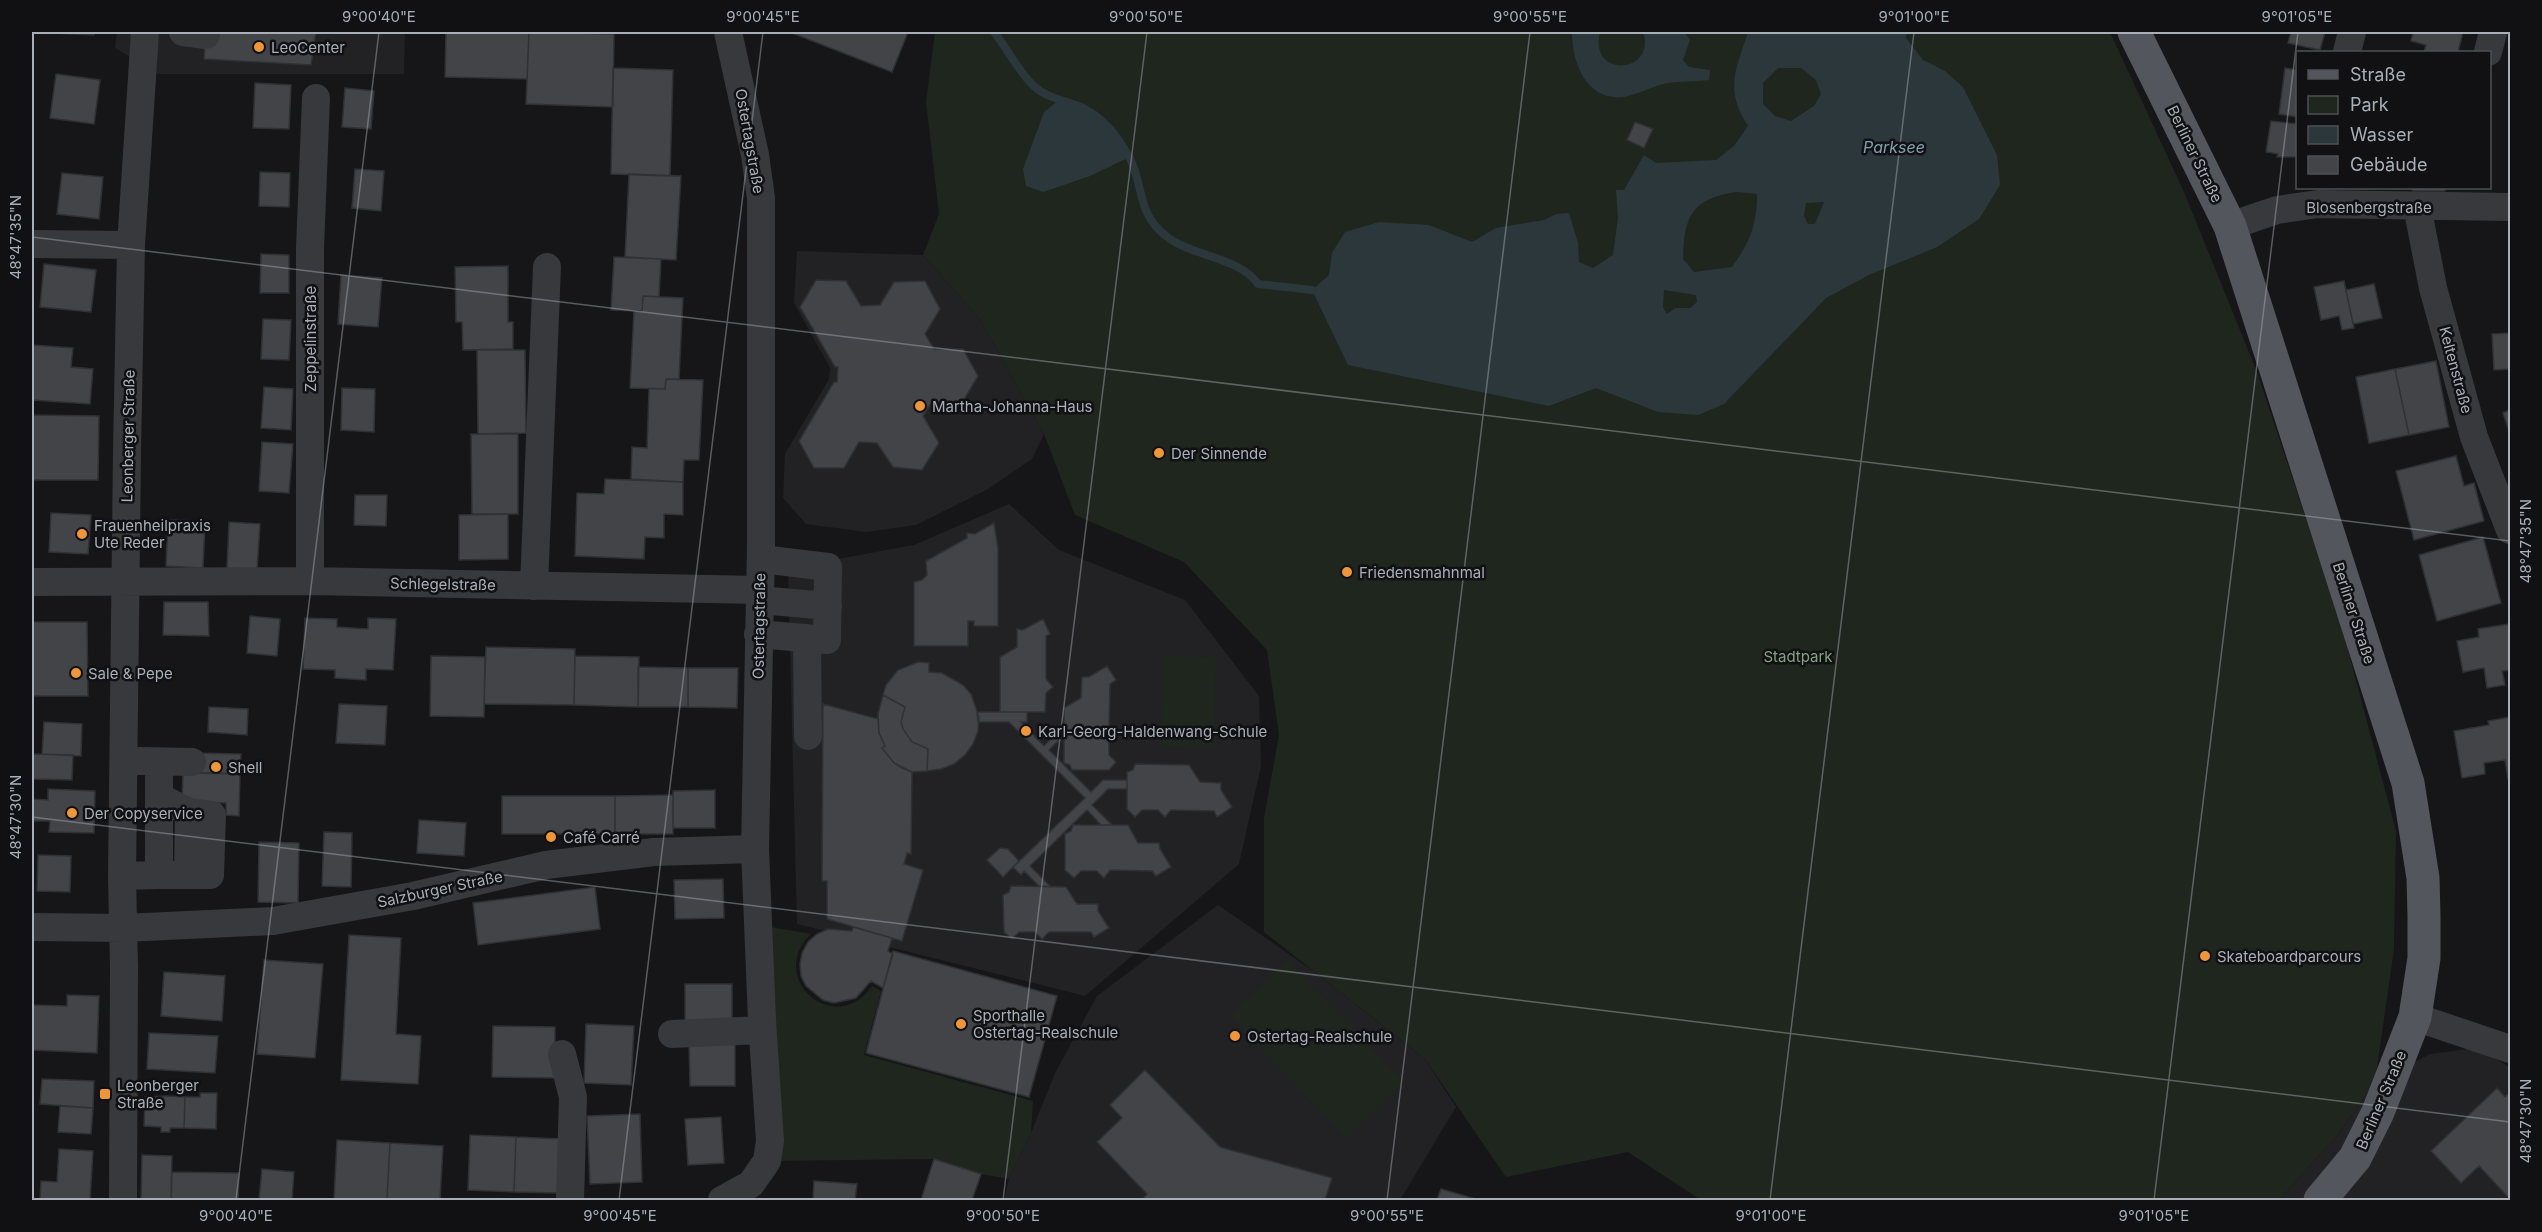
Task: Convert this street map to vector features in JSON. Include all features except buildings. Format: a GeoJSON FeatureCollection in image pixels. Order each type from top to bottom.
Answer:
{"type":"FeatureCollection","features":[{"type":"Feature","properties":{"kind":"main road","name":"Berliner Straße"},"geometry":{"type":"LineString","coordinates":[[2134,32],[2230,226],[2408,783],[2423,878],[2422,980],[2415,1017],[2378,1112],[2355,1158],[2320,1200]]}},
{"type":"Feature","properties":{"kind":"street","name":"Leonberger Straße"},"geometry":{"type":"LineString","coordinates":[[123,1200],[124,928],[122,876],[131,245],[145,32]]}},
{"type":"Feature","properties":{"kind":"street","name":"Ostertagstraße"},"geometry":{"type":"LineString","coordinates":[[720,1200],[750,1184],[766,1161],[770,1141],[762,1030],[755,849],[761,559],[761,198],[755,155],[728,32]]}},
{"type":"Feature","properties":{"kind":"street"},"geometry":{"type":"LineString","coordinates":[[2347,51],[2352,32]]}},
{"type":"Feature","properties":{"kind":"street"},"geometry":{"type":"LineString","coordinates":[[2488,51],[2493,32]]}},
{"type":"Feature","properties":{"kind":"street","name":"Zeppelinstraße"},"geometry":{"type":"LineString","coordinates":[[310,581],[310,248],[316,98]]}},
{"type":"Feature","properties":{"kind":"street","name":"Blosenbergstraße"},"geometry":{"type":"LineString","coordinates":[[2230,226],[2319,196],[2417,206],[2466,197],[2511,207]]}},
{"type":"Feature","properties":{"kind":"street","name":"Keltenstraße"},"geometry":{"type":"LineString","coordinates":[[2417,206],[2433,288],[2474,437],[2511,530]]}},
{"type":"Feature","properties":{"kind":"street"},"geometry":{"type":"LineString","coordinates":[[32,244],[131,245]]}},
{"type":"Feature","properties":{"kind":"street"},"geometry":{"type":"LineString","coordinates":[[534,586],[547,267]]}},
{"type":"Feature","properties":{"kind":"street"},"geometry":{"type":"LineString","coordinates":[[758,634],[827,640],[828,567],[761,559]]}},
{"type":"Feature","properties":{"kind":"street","name":"Schlegelstraße"},"geometry":{"type":"LineString","coordinates":[[32,582],[310,581],[534,586],[759,595],[828,606]]}},
{"type":"Feature","properties":{"kind":"street"},"geometry":{"type":"LineString","coordinates":[[807,638],[808,735]]}},
{"type":"Feature","properties":{"kind":"street"},"geometry":{"type":"LineString","coordinates":[[123,761],[192,762]]}},
{"type":"Feature","properties":{"kind":"street"},"geometry":{"type":"LineString","coordinates":[[159,762],[159,875]]}},
{"type":"Feature","properties":{"kind":"street"},"geometry":{"type":"LineString","coordinates":[[122,876],[210,875],[212,815],[189,812],[159,797]]}},
{"type":"Feature","properties":{"kind":"street","name":"Salzburger Straße"},"geometry":{"type":"LineString","coordinates":[[32,927],[124,928],[273,921],[413,896],[546,865],[654,852],[755,849]]}},
{"type":"Feature","properties":{"kind":"street"},"geometry":{"type":"LineString","coordinates":[[2415,1017],[2511,1049]]}},
{"type":"Feature","properties":{"kind":"street"},"geometry":{"type":"LineString","coordinates":[[672,1034],[762,1030]]}},
{"type":"Feature","properties":{"kind":"street"},"geometry":{"type":"LineString","coordinates":[[562,1054],[573,1097],[570,1200]]}},
{"type":"Feature","properties":{"kind":"shaded area"},"geometry":{"type":"Polygon","coordinates":[[[117,32],[405,32],[404,74],[158,74],[115,48],[117,32]]]}},
{"type":"Feature","properties":{"kind":"shaded area","name":"Martha-Johanna-Haus"},"geometry":{"type":"Polygon","coordinates":[[[797,251],[923,255],[979,318],[1044,434],[1032,459],[988,489],[916,525],[866,532],[806,524],[783,498],[785,454],[829,379],[830,368],[794,303],[797,251]]]}},
{"type":"Feature","properties":{"kind":"shaded area","name":"Karl-Georg-Haldenwang-Schule"},"geometry":{"type":"Polygon","coordinates":[[[1009,504],[1059,550],[1185,600],[1259,696],[1261,766],[1239,864],[1085,996],[797,924],[788,568],[914,545],[1009,504]]]}},
{"type":"Feature","properties":{"kind":"shaded area","name":"Ostertag-Realschule"},"geometry":{"type":"Polygon","coordinates":[[[1218,905],[1312,970],[1425,1059],[1456,1107],[1400,1200],[1004,1200],[1009,1179],[1031,1133],[1055,1073],[1097,996],[1218,905]]]}},
{"type":"Feature","properties":{"kind":"shaded area"},"geometry":{"type":"Polygon","coordinates":[[[2476,1048],[2510,1067],[2510,1200],[2279,1200],[2336,1137],[2375,1082],[2430,1054],[2476,1048]]]}},
{"type":"Feature","properties":{"kind":"green space","name":"Stadtpark"},"geometry":{"type":"Polygon","coordinates":[[[935,32],[2110,32],[2184,192],[2257,372],[2341,624],[2396,831],[2394,949],[2375,1082],[2336,1137],[2279,1200],[1701,1200],[1628,1152],[1506,1177],[1425,1059],[1264,932],[1264,818],[1279,735],[1267,650],[1184,562],[1075,515],[1044,434],[979,318],[923,255],[939,214],[926,102],[935,32]]]}},
{"type":"Feature","properties":{"kind":"green space"},"geometry":{"type":"Polygon","coordinates":[[[1164,656],[1216,657],[1214,748],[1162,747],[1164,656]]]}},
{"type":"Feature","properties":{"kind":"green space"},"geometry":{"type":"Polygon","coordinates":[[[759,925],[811,934],[799,951],[796,968],[801,984],[811,996],[825,1004],[841,1006],[857,1001],[872,986],[881,991],[864,1055],[1033,1101],[1031,1133],[1009,1179],[981,1174],[934,1159],[767,1161],[759,925]]]}},
{"type":"Feature","properties":{"kind":"green space"},"geometry":{"type":"Polygon","coordinates":[[[1288,960],[1404,1082],[1346,1138],[1229,1016],[1288,960]]]}},
{"type":"Feature","properties":{"kind":"water"},"geometry":{"type":"Polygon","coordinates":[[[1572,32],[1600,32],[1599,47],[1604,58],[1612,64],[1622,65],[1632,63],[1640,56],[1645,46],[1643,32],[1684,32],[1690,40],[1683,60],[1689,67],[1710,70],[1709,80],[1667,83],[1626,97],[1602,94],[1586,81],[1581,72],[1574,52],[1572,32]]]}},
{"type":"Feature","properties":{"kind":"water","name":"Parksee"},"geometry":{"type":"Polygon","coordinates":[[[1748,32],[1907,32],[1906,38],[1923,60],[1945,71],[1963,87],[1997,155],[2000,185],[1979,219],[1937,247],[1869,275],[1826,298],[1724,404],[1698,415],[1658,412],[1596,388],[1549,406],[1348,365],[1312,290],[1329,275],[1332,253],[1345,232],[1379,222],[1429,225],[1472,242],[1496,228],[1544,220],[1556,214],[1569,213],[1578,243],[1579,262],[1593,268],[1613,255],[1618,218],[1616,190],[1624,190],[1644,155],[1656,163],[1716,160],[1734,146],[1748,126],[1736,101],[1734,79],[1748,32]],[[1778,68],[1763,83],[1763,104],[1775,116],[1791,121],[1814,106],[1821,94],[1816,80],[1801,68],[1778,68]],[[1737,192],[1700,204],[1689,220],[1683,259],[1694,272],[1732,267],[1751,233],[1756,215],[1757,194],[1737,192]],[[1824,202],[1806,203],[1804,216],[1808,224],[1815,224],[1824,202]],[[1664,290],[1663,307],[1667,314],[1675,308],[1690,308],[1697,302],[1696,295],[1664,290]]]}},
{"type":"Feature","properties":{"kind":"water"},"geometry":{"type":"Polygon","coordinates":[[[1059,100],[1083,110],[1100,121],[1115,136],[1130,157],[1090,176],[1043,192],[1026,186],[1023,169],[1044,112],[1059,100]]]}},
{"type":"Feature","properties":{"kind":"waterway"},"geometry":{"type":"LineString","coordinates":[[994,32],[1023,74],[1035,87],[1046,95],[1085,109],[1098,117],[1110,129],[1124,148],[1133,166],[1149,217],[1166,236],[1176,243],[1239,268],[1258,284],[1312,290]]}},
{"type":"Feature","properties":{"kind":"place","name":"LeoCenter"},"geometry":{"type":"Point","coordinates":[259,47]}},
{"type":"Feature","properties":{"kind":"place","name":"Martha-Johanna-Haus"},"geometry":{"type":"Point","coordinates":[920,406]}},
{"type":"Feature","properties":{"kind":"place","name":"Der Sinnende"},"geometry":{"type":"Point","coordinates":[1159,453]}},
{"type":"Feature","properties":{"kind":"place","name":"Frauenheilpraxis Ute Reder"},"geometry":{"type":"Point","coordinates":[82,534]}},
{"type":"Feature","properties":{"kind":"place","name":"Friedensmahnmal"},"geometry":{"type":"Point","coordinates":[1347,572]}},
{"type":"Feature","properties":{"kind":"place","name":"Sale & Pepe"},"geometry":{"type":"Point","coordinates":[76,673]}},
{"type":"Feature","properties":{"kind":"place","name":"Karl-Georg-Haldenwang-Schule"},"geometry":{"type":"Point","coordinates":[1026,731]}},
{"type":"Feature","properties":{"kind":"place","name":"Shell"},"geometry":{"type":"Point","coordinates":[216,767]}},
{"type":"Feature","properties":{"kind":"place","name":"Der Copyservice"},"geometry":{"type":"Point","coordinates":[72,813]}},
{"type":"Feature","properties":{"kind":"place","name":"Café Carré"},"geometry":{"type":"Point","coordinates":[551,837]}},
{"type":"Feature","properties":{"kind":"place","name":"Skateboardparcours"},"geometry":{"type":"Point","coordinates":[2205,956]}},
{"type":"Feature","properties":{"kind":"place","name":"Sporthalle Ostertag-Realschule"},"geometry":{"type":"Point","coordinates":[961,1024]}},
{"type":"Feature","properties":{"kind":"place","name":"Ostertag-Realschule"},"geometry":{"type":"Point","coordinates":[1235,1036]}},
{"type":"Feature","properties":{"kind":"place","name":"Leonberger Straße"},"geometry":{"type":"Point","coordinates":[105,1094]}}]}
